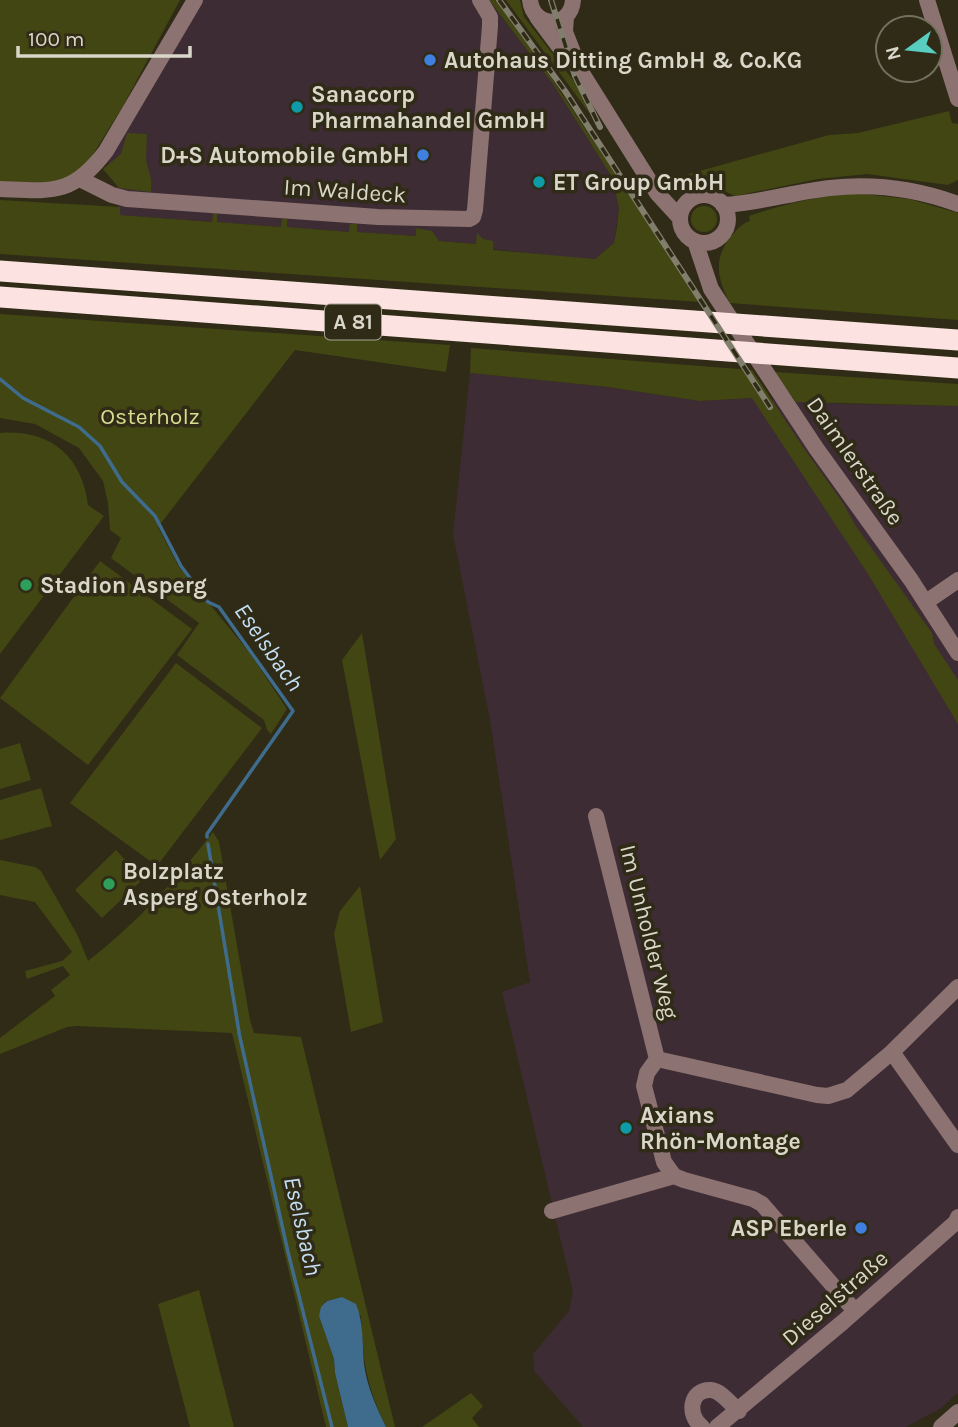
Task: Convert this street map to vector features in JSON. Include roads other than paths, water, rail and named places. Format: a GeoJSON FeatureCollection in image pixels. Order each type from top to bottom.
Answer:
{"type":"FeatureCollection","features":[{"type":"Feature","properties":{"kind":"highway","name":"A 81"},"geometry":{"type":"LineString","coordinates":[[0,271],[958,340]]}},
{"type":"Feature","properties":{"kind":"highway","name":"A 81"},"geometry":{"type":"LineString","coordinates":[[0,297],[958,368]]}},
{"type":"Feature","properties":{"kind":"street"},"geometry":{"type":"LineString","coordinates":[[0,189],[62,189],[80,179],[94,166],[106,151],[195,0]]}},
{"type":"Feature","properties":{"kind":"street","name":"Im Waldeck"},"geometry":{"type":"LineString","coordinates":[[80,179],[112,195],[127,199],[378,217],[469,219],[473,217],[475,210],[490,26],[490,17],[480,0]]}},
{"type":"Feature","properties":{"kind":"street"},"geometry":{"type":"LineString","coordinates":[[530,0],[533,12],[566,57],[580,70]]}},
{"type":"Feature","properties":{"kind":"street"},"geometry":{"type":"LineString","coordinates":[[927,0],[958,99]]}},
{"type":"Feature","properties":{"kind":"street"},"geometry":{"type":"LineString","coordinates":[[537,17],[558,22],[573,5]]}},
{"type":"Feature","properties":{"kind":"street"},"geometry":{"type":"LineString","coordinates":[[573,5],[565,32],[580,70],[663,201],[680,218]]}},
{"type":"Feature","properties":{"kind":"street"},"geometry":{"type":"LineString","coordinates":[[653,184],[688,201]]}},
{"type":"Feature","properties":{"kind":"street"},"geometry":{"type":"LineString","coordinates":[[723,205],[830,188],[866,186],[922,193],[958,203]]}},
{"type":"Feature","properties":{"kind":"street"},"geometry":{"type":"LineString","coordinates":[[702,195],[717,199],[723,205],[727,222],[723,233],[715,240],[701,243],[685,234],[680,218],[688,201],[702,195]]}},
{"type":"Feature","properties":{"kind":"street"},"geometry":{"type":"LineString","coordinates":[[727,222],[778,198]]}},
{"type":"Feature","properties":{"kind":"street","name":"Daimlerstraße"},"geometry":{"type":"LineString","coordinates":[[715,240],[711,265],[716,295]]}},
{"type":"Feature","properties":{"kind":"street","name":"Daimlerstraße"},"geometry":{"type":"LineString","coordinates":[[695,241],[705,277],[716,295],[816,449],[926,602],[958,653]]}},
{"type":"Feature","properties":{"kind":"street"},"geometry":{"type":"LineString","coordinates":[[926,602],[958,580]]}},
{"type":"Feature","properties":{"kind":"street","name":"Im Unholder Weg"},"geometry":{"type":"LineString","coordinates":[[596,816],[657,1059]]}},
{"type":"Feature","properties":{"kind":"street"},"geometry":{"type":"LineString","coordinates":[[674,1176],[664,1162],[644,1086],[647,1073],[657,1059],[828,1096],[847,1090],[892,1052],[958,987]]}},
{"type":"Feature","properties":{"kind":"street"},"geometry":{"type":"LineString","coordinates":[[892,1052],[958,1145]]}},
{"type":"Feature","properties":{"kind":"street"},"geometry":{"type":"LineString","coordinates":[[552,1211],[674,1176],[753,1199],[762,1204],[855,1311]]}},
{"type":"Feature","properties":{"kind":"street","name":"Dieselstraße"},"geometry":{"type":"LineString","coordinates":[[717,1427],[855,1311],[956,1222],[958,1217]]}},
{"type":"Feature","properties":{"kind":"street"},"geometry":{"type":"LineString","coordinates":[[702,1427],[696,1423],[691,1407],[694,1399],[705,1391],[719,1392],[739,1410]]}},
{"type":"Feature","properties":{"kind":"water"},"geometry":{"type":"Polygon","coordinates":[[[342,1297],[356,1304],[359,1311],[367,1381],[386,1427],[348,1427],[334,1359],[319,1316],[321,1307],[327,1301],[342,1297]]]}},
{"type":"Feature","properties":{"kind":"waterway","name":"Eselsbach"},"geometry":{"type":"LineString","coordinates":[[0,379],[23,398],[79,427],[100,446],[122,482],[155,516],[181,566],[208,602],[219,607],[293,711],[207,837]]}},
{"type":"Feature","properties":{"kind":"waterway","name":"Eselsbach"},"geometry":{"type":"LineString","coordinates":[[208,844],[239,1032]]}},
{"type":"Feature","properties":{"kind":"waterway","name":"Eselsbach"},"geometry":{"type":"LineString","coordinates":[[239,1033],[288,1252],[332,1427]]}},
{"type":"Feature","properties":{"kind":"railway"},"geometry":{"type":"LineString","coordinates":[[499,0],[565,91],[770,407]]}},
{"type":"Feature","properties":{"kind":"railway"},"geometry":{"type":"LineString","coordinates":[[551,0],[575,76],[600,127]]}},
{"type":"Feature","properties":{"kind":"place","name":"Autohaus Ditting GmbH & Co.KG"},"geometry":{"type":"Point","coordinates":[430,60]}},
{"type":"Feature","properties":{"kind":"place","name":"Sanacorp Pharmahandel GmbH"},"geometry":{"type":"Point","coordinates":[297,107]}},
{"type":"Feature","properties":{"kind":"place","name":"D+S Automobile GmbH"},"geometry":{"type":"Point","coordinates":[423,155]}},
{"type":"Feature","properties":{"kind":"place","name":"ET Group GmbH"},"geometry":{"type":"Point","coordinates":[539,182]}},
{"type":"Feature","properties":{"kind":"place","name":"Stadion Asperg"},"geometry":{"type":"Point","coordinates":[26,585]}},
{"type":"Feature","properties":{"kind":"place","name":"Bolzplatz Asperg Osterholz"},"geometry":{"type":"Point","coordinates":[109,884]}},
{"type":"Feature","properties":{"kind":"place","name":"Axians Rhön-Montage"},"geometry":{"type":"Point","coordinates":[626,1128]}},
{"type":"Feature","properties":{"kind":"place","name":"ASP Eberle"},"geometry":{"type":"Point","coordinates":[861,1228]}},
{"type":"Feature","properties":{"kind":"park label","name":"Osterholz"},"geometry":{"type":"Point","coordinates":[150,416]}}]}
